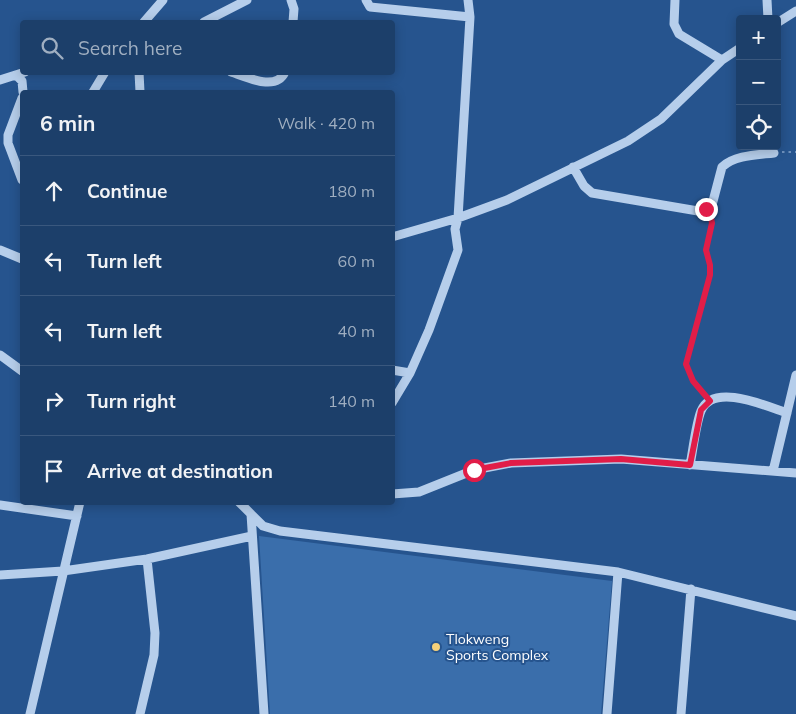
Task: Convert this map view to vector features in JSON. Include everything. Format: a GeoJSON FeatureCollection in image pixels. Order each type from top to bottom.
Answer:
{"type":"FeatureCollection","features":[{"type":"Feature","properties":{"kind":"street"},"geometry":{"type":"LineString","coordinates":[[208,20],[246,0]]}},
{"type":"Feature","properties":{"kind":"street"},"geometry":{"type":"LineString","coordinates":[[291,0],[294,9],[293,20]]}},
{"type":"Feature","properties":{"kind":"street"},"geometry":{"type":"LineString","coordinates":[[366,0],[370,7],[470,17]]}},
{"type":"Feature","properties":{"kind":"street"},"geometry":{"type":"LineString","coordinates":[[395,398],[410,373],[429,330],[458,250],[455,229],[458,218],[470,17],[468,0]]}},
{"type":"Feature","properties":{"kind":"street"},"geometry":{"type":"LineString","coordinates":[[675,0],[674,24],[679,34],[722,60]]}},
{"type":"Feature","properties":{"kind":"street"},"geometry":{"type":"LineString","coordinates":[[767,0],[768,15]]}},
{"type":"Feature","properties":{"kind":"street"},"geometry":{"type":"LineString","coordinates":[[146,20],[159,2]]}},
{"type":"Feature","properties":{"kind":"street"},"geometry":{"type":"LineString","coordinates":[[781,20],[796,11]]}},
{"type":"Feature","properties":{"kind":"street"},"geometry":{"type":"LineString","coordinates":[[395,236],[458,218],[577,173],[648,129],[722,60],[736,51]]}},
{"type":"Feature","properties":{"kind":"street"},"geometry":{"type":"LineString","coordinates":[[94,90],[103,75]]}},
{"type":"Feature","properties":{"kind":"street"},"geometry":{"type":"LineString","coordinates":[[139,75],[140,90]]}},
{"type":"Feature","properties":{"kind":"street"},"geometry":{"type":"LineString","coordinates":[[242,75],[271,83],[279,80],[283,75]]}},
{"type":"Feature","properties":{"kind":"street"},"geometry":{"type":"LineString","coordinates":[[0,80],[22,81]]}},
{"type":"Feature","properties":{"kind":"street"},"geometry":{"type":"LineString","coordinates":[[20,103],[8,136],[8,143],[20,175]]}},
{"type":"Feature","properties":{"kind":"street"},"geometry":{"type":"LineString","coordinates":[[577,173],[584,186],[592,193],[698,211],[709,208],[712,205],[722,167],[734,159],[774,153]]}},
{"type":"Feature","properties":{"kind":"street"},"geometry":{"type":"LineString","coordinates":[[0,250],[20,258]]}},
{"type":"Feature","properties":{"kind":"street"},"geometry":{"type":"LineString","coordinates":[[0,355],[20,370]]}},
{"type":"Feature","properties":{"kind":"street"},"geometry":{"type":"LineString","coordinates":[[395,370],[410,373]]}},
{"type":"Feature","properties":{"kind":"street"},"geometry":{"type":"LineString","coordinates":[[773,471],[796,375]]}},
{"type":"Feature","properties":{"kind":"street"},"geometry":{"type":"LineString","coordinates":[[690,465],[701,410],[710,401],[722,396],[732,396],[787,412]]}},
{"type":"Feature","properties":{"kind":"street"},"geometry":{"type":"LineString","coordinates":[[395,494],[419,492],[474,470],[511,463],[621,459],[796,473]]}},
{"type":"Feature","properties":{"kind":"street"},"geometry":{"type":"LineString","coordinates":[[0,505],[77,516]]}},
{"type":"Feature","properties":{"kind":"street"},"geometry":{"type":"LineString","coordinates":[[30,714],[79,505]]}},
{"type":"Feature","properties":{"kind":"street"},"geometry":{"type":"LineString","coordinates":[[242,505],[263,526],[280,531],[618,572],[796,616]]}},
{"type":"Feature","properties":{"kind":"street"},"geometry":{"type":"LineString","coordinates":[[251,514],[264,714]]}},
{"type":"Feature","properties":{"kind":"street"},"geometry":{"type":"LineString","coordinates":[[0,575],[63,571],[147,559],[252,536]]}},
{"type":"Feature","properties":{"kind":"street"},"geometry":{"type":"LineString","coordinates":[[140,714],[154,655],[154,632],[147,559]]}},
{"type":"Feature","properties":{"kind":"street"},"geometry":{"type":"LineString","coordinates":[[607,714],[618,572]]}},
{"type":"Feature","properties":{"kind":"street"},"geometry":{"type":"LineString","coordinates":[[681,714],[691,589]]}},
{"type":"Feature","properties":{"kind":"path"},"geometry":{"type":"LineString","coordinates":[[774,153],[796,152]]}},
{"type":"Feature","properties":{"kind":"path"},"geometry":{"type":"LineString","coordinates":[[709,208],[712,223],[706,250],[710,265],[710,275],[686,364],[693,381],[710,401]]}},
{"type":"Feature","properties":{"kind":"shaded area","name":"Tlokweng Sports Complex"},"geometry":{"type":"Polygon","coordinates":[[[259,536],[612,581],[601,714],[270,714],[259,536]]]}},
{"type":"Feature","properties":{"kind":"place","name":"Tlokweng Sports Complex"},"geometry":{"type":"Point","coordinates":[436,647]}},
{"type":"Feature","properties":{"kind":"route"},"geometry":{"type":"LineString","coordinates":[[474,470],[511,463],[621,459],[690,465],[701,410],[710,401],[689,376],[686,364],[710,275],[706,246],[712,223],[709,208],[706,209]]}}]}
